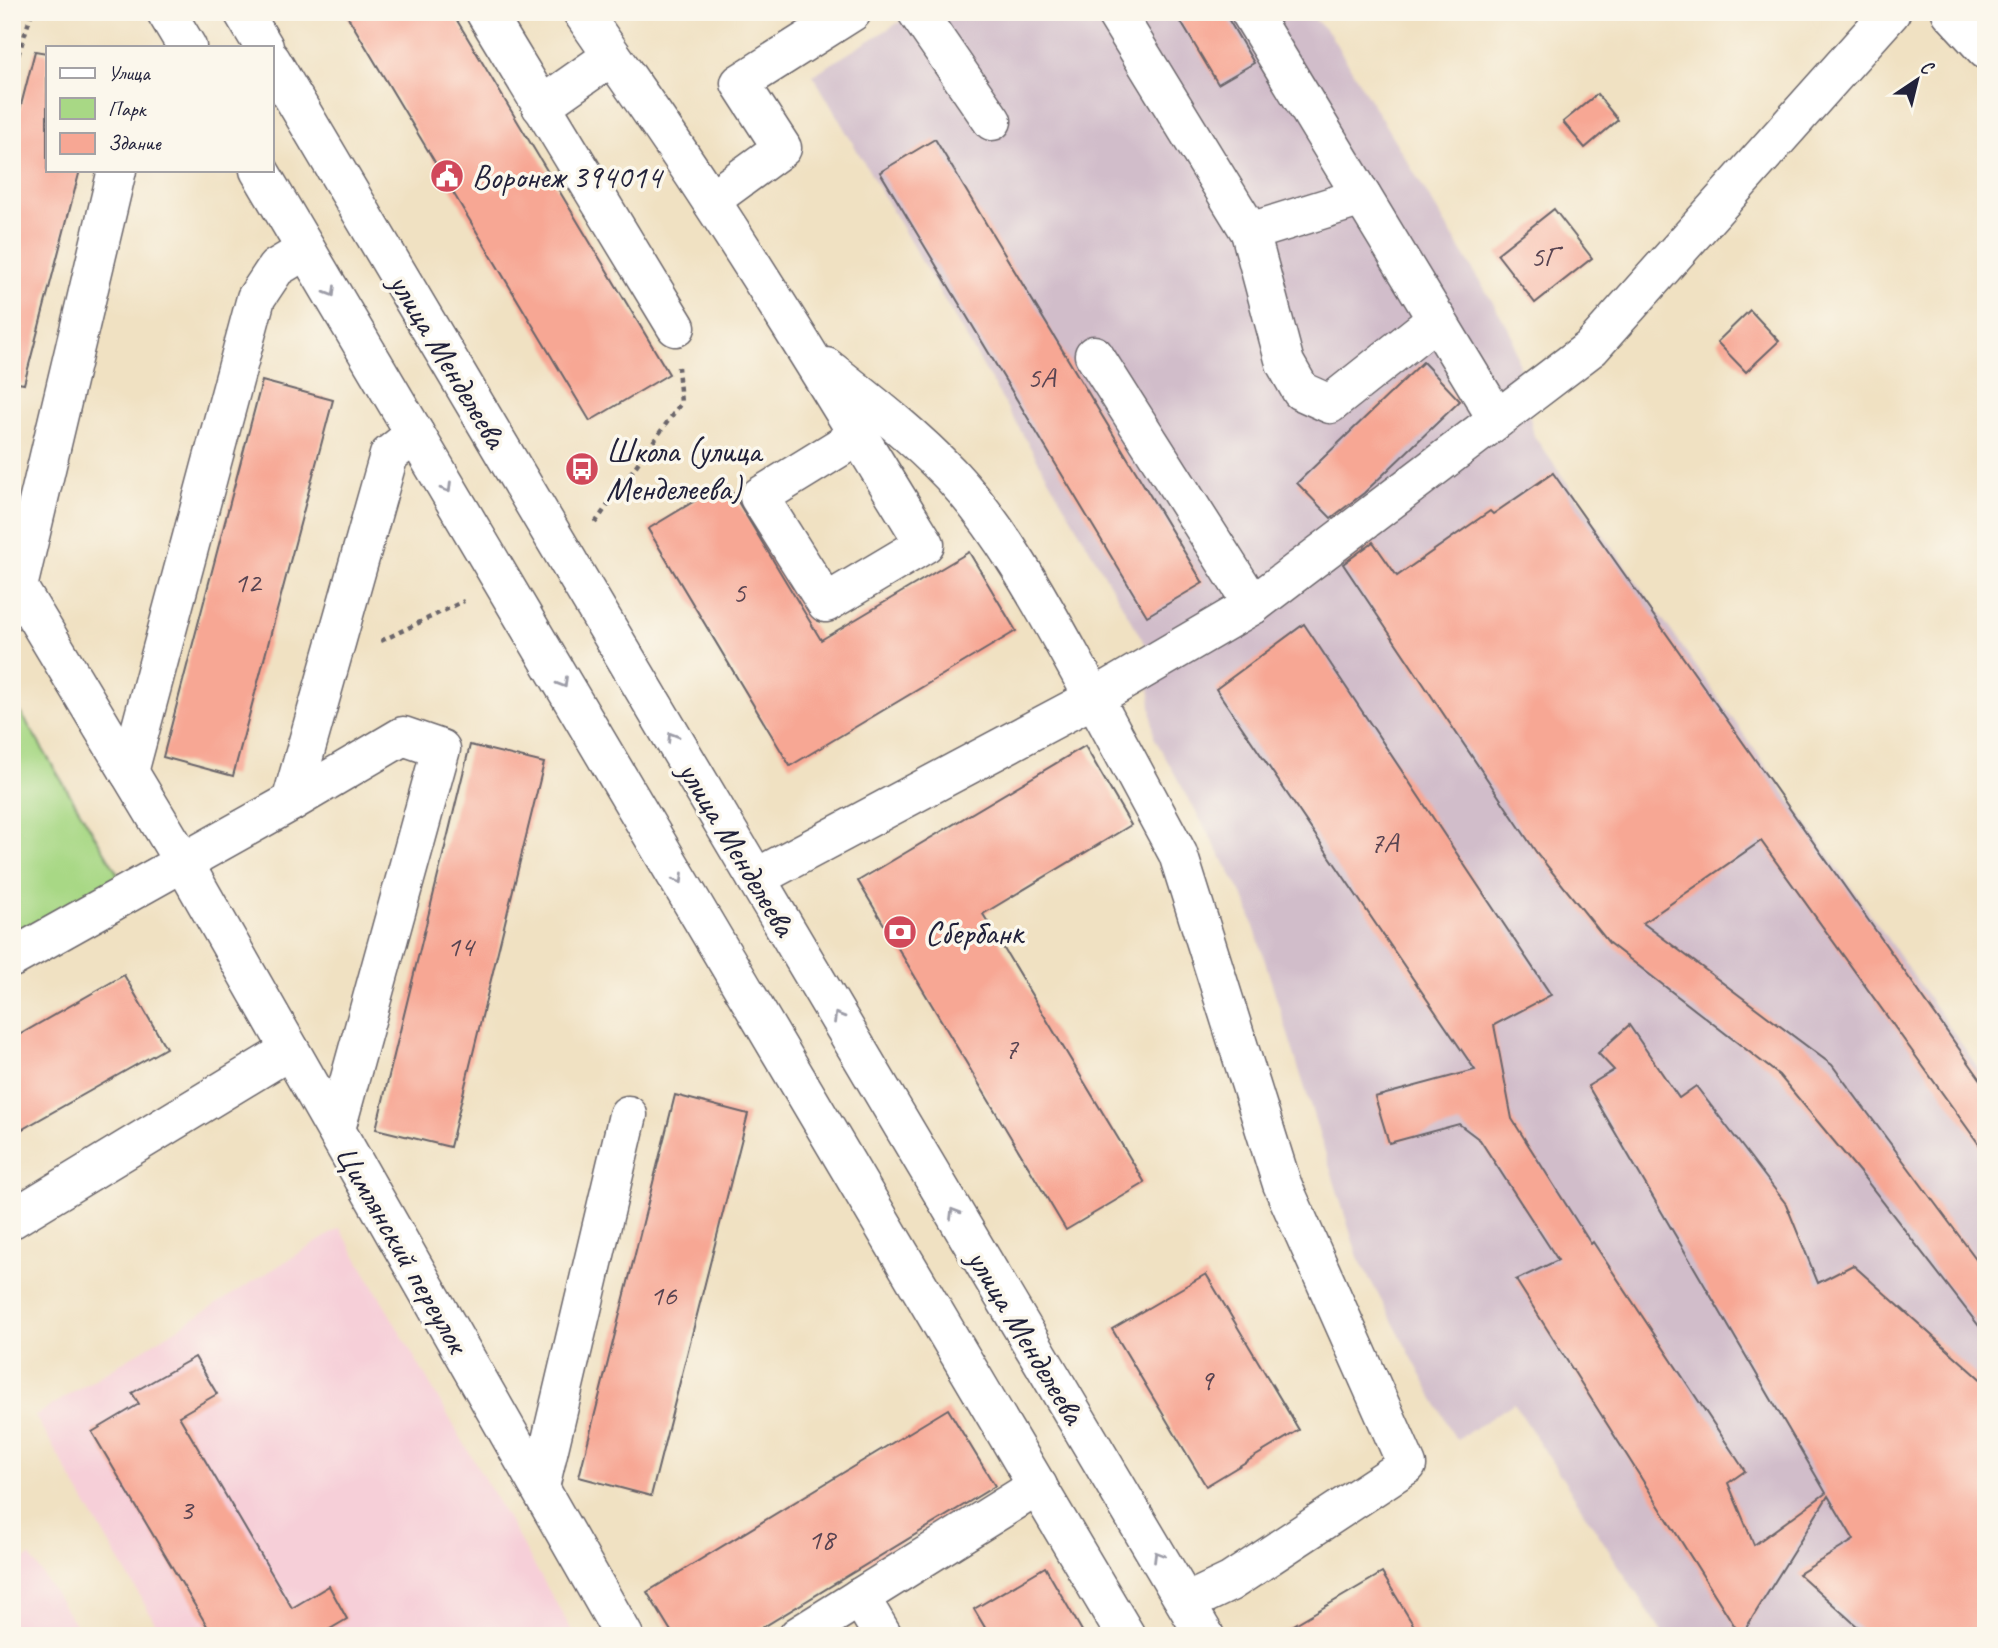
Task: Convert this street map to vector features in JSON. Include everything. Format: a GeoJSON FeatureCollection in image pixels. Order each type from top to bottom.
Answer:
{"type":"FeatureCollection","features":[{"type":"Feature","properties":{"kind":"main road"},"geometry":{"type":"LineString","coordinates":[[243,12],[263,46]]}},
{"type":"Feature","properties":{"kind":"main road"},"geometry":{"type":"LineString","coordinates":[[485,12],[676,327]]}},
{"type":"Feature","properties":{"kind":"main road"},"geometry":{"type":"LineString","coordinates":[[582,12],[711,200],[806,351],[925,544],[826,603],[760,497],[858,436]]}},
{"type":"Feature","properties":{"kind":"main road"},"geometry":{"type":"LineString","coordinates":[[711,200],[782,148],[740,83],[852,12]]}},
{"type":"Feature","properties":{"kind":"main road"},"geometry":{"type":"LineString","coordinates":[[917,12],[992,121]]}},
{"type":"Feature","properties":{"kind":"main road"},"geometry":{"type":"LineString","coordinates":[[1115,12],[1250,232],[1285,363],[1301,391],[1330,404],[1437,319]]}},
{"type":"Feature","properties":{"kind":"main road"},"geometry":{"type":"LineString","coordinates":[[1250,12],[1497,419]]}},
{"type":"Feature","properties":{"kind":"main road"},"geometry":{"type":"LineString","coordinates":[[756,878],[1094,698],[1253,605],[1591,348],[1891,12]]}},
{"type":"Feature","properties":{"kind":"main road"},"geometry":{"type":"LineString","coordinates":[[1951,12],[1986,50]]}},
{"type":"Feature","properties":{"kind":"main road"},"geometry":{"type":"LineString","coordinates":[[541,106],[612,56]]}},
{"type":"Feature","properties":{"kind":"main road","name":"улица Менделеева"},"geometry":{"type":"LineString","coordinates":[[273,63],[1205,1636]]}},
{"type":"Feature","properties":{"kind":"main road"},"geometry":{"type":"LineString","coordinates":[[15,582],[117,172]]}},
{"type":"Feature","properties":{"kind":"main road","name":"улица Менделеева"},"geometry":{"type":"LineString","coordinates":[[260,172],[1126,1636]]}},
{"type":"Feature","properties":{"kind":"main road"},"geometry":{"type":"LineString","coordinates":[[1250,232],[1363,197]]}},
{"type":"Feature","properties":{"kind":"main road"},"geometry":{"type":"LineString","coordinates":[[129,772],[256,298],[276,268],[306,250]]}},
{"type":"Feature","properties":{"kind":"main road"},"geometry":{"type":"LineString","coordinates":[[806,351],[885,413],[952,476],[1024,579],[1094,698],[1178,854],[1282,1184],[1407,1465],[1230,1581],[1186,1603]]}},
{"type":"Feature","properties":{"kind":"main road"},"geometry":{"type":"LineString","coordinates":[[1094,355],[1253,605]]}},
{"type":"Feature","properties":{"kind":"main road"},"geometry":{"type":"LineString","coordinates":[[291,802],[389,455],[415,434]]}},
{"type":"Feature","properties":{"kind":"main road","name":"Цимлянский переулок"},"geometry":{"type":"LineString","coordinates":[[15,582],[182,860],[624,1636]]}},
{"type":"Feature","properties":{"kind":"main road"},"geometry":{"type":"LineString","coordinates":[[12,958],[403,736],[442,749],[336,1129]]}},
{"type":"Feature","properties":{"kind":"main road"},"geometry":{"type":"LineString","coordinates":[[12,1219],[290,1050]]}},
{"type":"Feature","properties":{"kind":"main road"},"geometry":{"type":"LineString","coordinates":[[540,1487],[628,1115]]}},
{"type":"Feature","properties":{"kind":"main road"},"geometry":{"type":"LineString","coordinates":[[798,1636],[1038,1486]]}},
{"type":"Feature","properties":{"kind":"main road"},"geometry":{"type":"LineString","coordinates":[[860,1597],[883,1636]]}},
{"type":"Feature","properties":{"kind":"path"},"geometry":{"type":"LineString","coordinates":[[12,74],[32,12]]}},
{"type":"Feature","properties":{"kind":"path"},"geometry":{"type":"LineString","coordinates":[[595,523],[681,404],[676,327]]}},
{"type":"Feature","properties":{"kind":"path"},"geometry":{"type":"LineString","coordinates":[[329,665],[474,597]]}},
{"type":"Feature","properties":{"kind":"shaded area"},"geometry":{"type":"Polygon","coordinates":[[[916,12],[1307,12],[1330,34],[1512,334],[1534,436],[1986,1079],[1986,1636],[1664,1636],[1514,1403],[1456,1440],[1358,1257],[1246,901],[1154,737],[1145,644],[813,75],[916,12]]]}},
{"type":"Feature","properties":{"kind":"shaded area"},"geometry":{"type":"Polygon","coordinates":[[[340,1228],[575,1636],[163,1636],[35,1416],[340,1228]]]}},
{"type":"Feature","properties":{"kind":"shaded area"},"geometry":{"type":"Polygon","coordinates":[[[30,1556],[83,1636],[12,1636],[12,1567],[30,1556]]]}},
{"type":"Feature","properties":{"kind":"green space"},"geometry":{"type":"Polygon","coordinates":[[[12,698],[122,881],[12,944],[12,698]]]}},
{"type":"Feature","properties":{"kind":"building"},"geometry":{"type":"Polygon","coordinates":[[[345,12],[452,12],[669,374],[590,421],[345,12]]]}},
{"type":"Feature","properties":{"kind":"building"},"geometry":{"type":"Polygon","coordinates":[[[1175,12],[1224,12],[1254,63],[1218,84],[1175,12]]]}},
{"type":"Feature","properties":{"kind":"building"},"geometry":{"type":"Polygon","coordinates":[[[35,51],[46,53],[46,172],[79,172],[24,384],[12,382],[12,140],[35,51]]]}},
{"type":"Feature","properties":{"kind":"building"},"geometry":{"type":"Polygon","coordinates":[[[1597,94],[1618,120],[1585,148],[1563,122],[1597,94]]]}},
{"type":"Feature","properties":{"kind":"building"},"geometry":{"type":"Polygon","coordinates":[[[935,139],[1203,583],[1147,616],[880,172],[935,139]]]}},
{"type":"Feature","properties":{"kind":"building"},"geometry":{"type":"Polygon","coordinates":[[[1554,209],[1592,258],[1535,303],[1497,254],[1554,209]]]}},
{"type":"Feature","properties":{"kind":"building"},"geometry":{"type":"Polygon","coordinates":[[[1750,310],[1779,341],[1746,372],[1717,342],[1750,310]]]}},
{"type":"Feature","properties":{"kind":"building"},"geometry":{"type":"Polygon","coordinates":[[[1423,362],[1460,401],[1364,493],[1331,518],[1297,483],[1423,362]]]}},
{"type":"Feature","properties":{"kind":"building"},"geometry":{"type":"Polygon","coordinates":[[[262,381],[333,400],[233,776],[163,757],[262,381]]]}},
{"type":"Feature","properties":{"kind":"building"},"geometry":{"type":"Polygon","coordinates":[[[1553,473],[1986,1087],[1986,1154],[1761,841],[1643,923],[1832,1065],[1986,1272],[1986,1335],[1862,1175],[1779,1075],[1609,943],[1536,852],[1343,564],[1373,542],[1397,576],[1490,511],[1493,514],[1553,473]]]}},
{"type":"Feature","properties":{"kind":"building"},"geometry":{"type":"Polygon","coordinates":[[[726,482],[821,640],[969,552],[1016,631],[790,766],[648,529],[726,482]]]}},
{"type":"Feature","properties":{"kind":"building"},"geometry":{"type":"Polygon","coordinates":[[[1304,624],[1551,995],[1494,1025],[1512,1119],[1591,1244],[1593,1242],[1745,1471],[1728,1483],[1754,1545],[1826,1493],[1588,1086],[1614,1070],[1598,1053],[1629,1025],[1679,1098],[1696,1086],[1786,1204],[1818,1283],[1853,1265],[1986,1384],[1986,1636],[1868,1636],[1799,1574],[1854,1540],[1828,1496],[1741,1636],[1516,1280],[1558,1260],[1480,1140],[1459,1124],[1389,1143],[1375,1097],[1475,1070],[1216,689],[1304,624]]]}},
{"type":"Feature","properties":{"kind":"building"},"geometry":{"type":"Polygon","coordinates":[[[470,745],[544,763],[450,1147],[376,1129],[470,745]]]}},
{"type":"Feature","properties":{"kind":"building"},"geometry":{"type":"Polygon","coordinates":[[[1085,746],[1131,825],[983,914],[1145,1183],[1066,1230],[858,881],[1085,746]]]}},
{"type":"Feature","properties":{"kind":"building"},"geometry":{"type":"Polygon","coordinates":[[[124,975],[166,1048],[12,1135],[12,1039],[124,975]]]}},
{"type":"Feature","properties":{"kind":"building"},"geometry":{"type":"Polygon","coordinates":[[[675,1095],[748,1114],[651,1496],[579,1477],[675,1095]]]}},
{"type":"Feature","properties":{"kind":"building"},"geometry":{"type":"Polygon","coordinates":[[[1206,1274],[1299,1430],[1206,1486],[1112,1329],[1206,1274]]]}},
{"type":"Feature","properties":{"kind":"building"},"geometry":{"type":"Polygon","coordinates":[[[195,1357],[217,1394],[179,1416],[292,1608],[329,1586],[347,1619],[318,1636],[213,1636],[92,1432],[139,1404],[132,1393],[195,1357]]]}},
{"type":"Feature","properties":{"kind":"building"},"geometry":{"type":"Polygon","coordinates":[[[948,1409],[995,1486],[749,1636],[674,1636],[647,1592],[948,1409]]]}},
{"type":"Feature","properties":{"kind":"building"},"geometry":{"type":"Polygon","coordinates":[[[1045,1567],[1085,1636],[990,1636],[974,1609],[1045,1567]]]}},
{"type":"Feature","properties":{"kind":"building"},"geometry":{"type":"Polygon","coordinates":[[[1382,1573],[1420,1636],[1275,1636],[1382,1573]]]}},
{"type":"Feature","properties":{"kind":"place","name":"Воронеж 394014"},"geometry":{"type":"Point","coordinates":[447,176]}},
{"type":"Feature","properties":{"kind":"place","name":"Школа (улица Менделеева)"},"geometry":{"type":"Point","coordinates":[582,469]}},
{"type":"Feature","properties":{"kind":"place","name":"Сбербанк"},"geometry":{"type":"Point","coordinates":[900,932]}}]}
